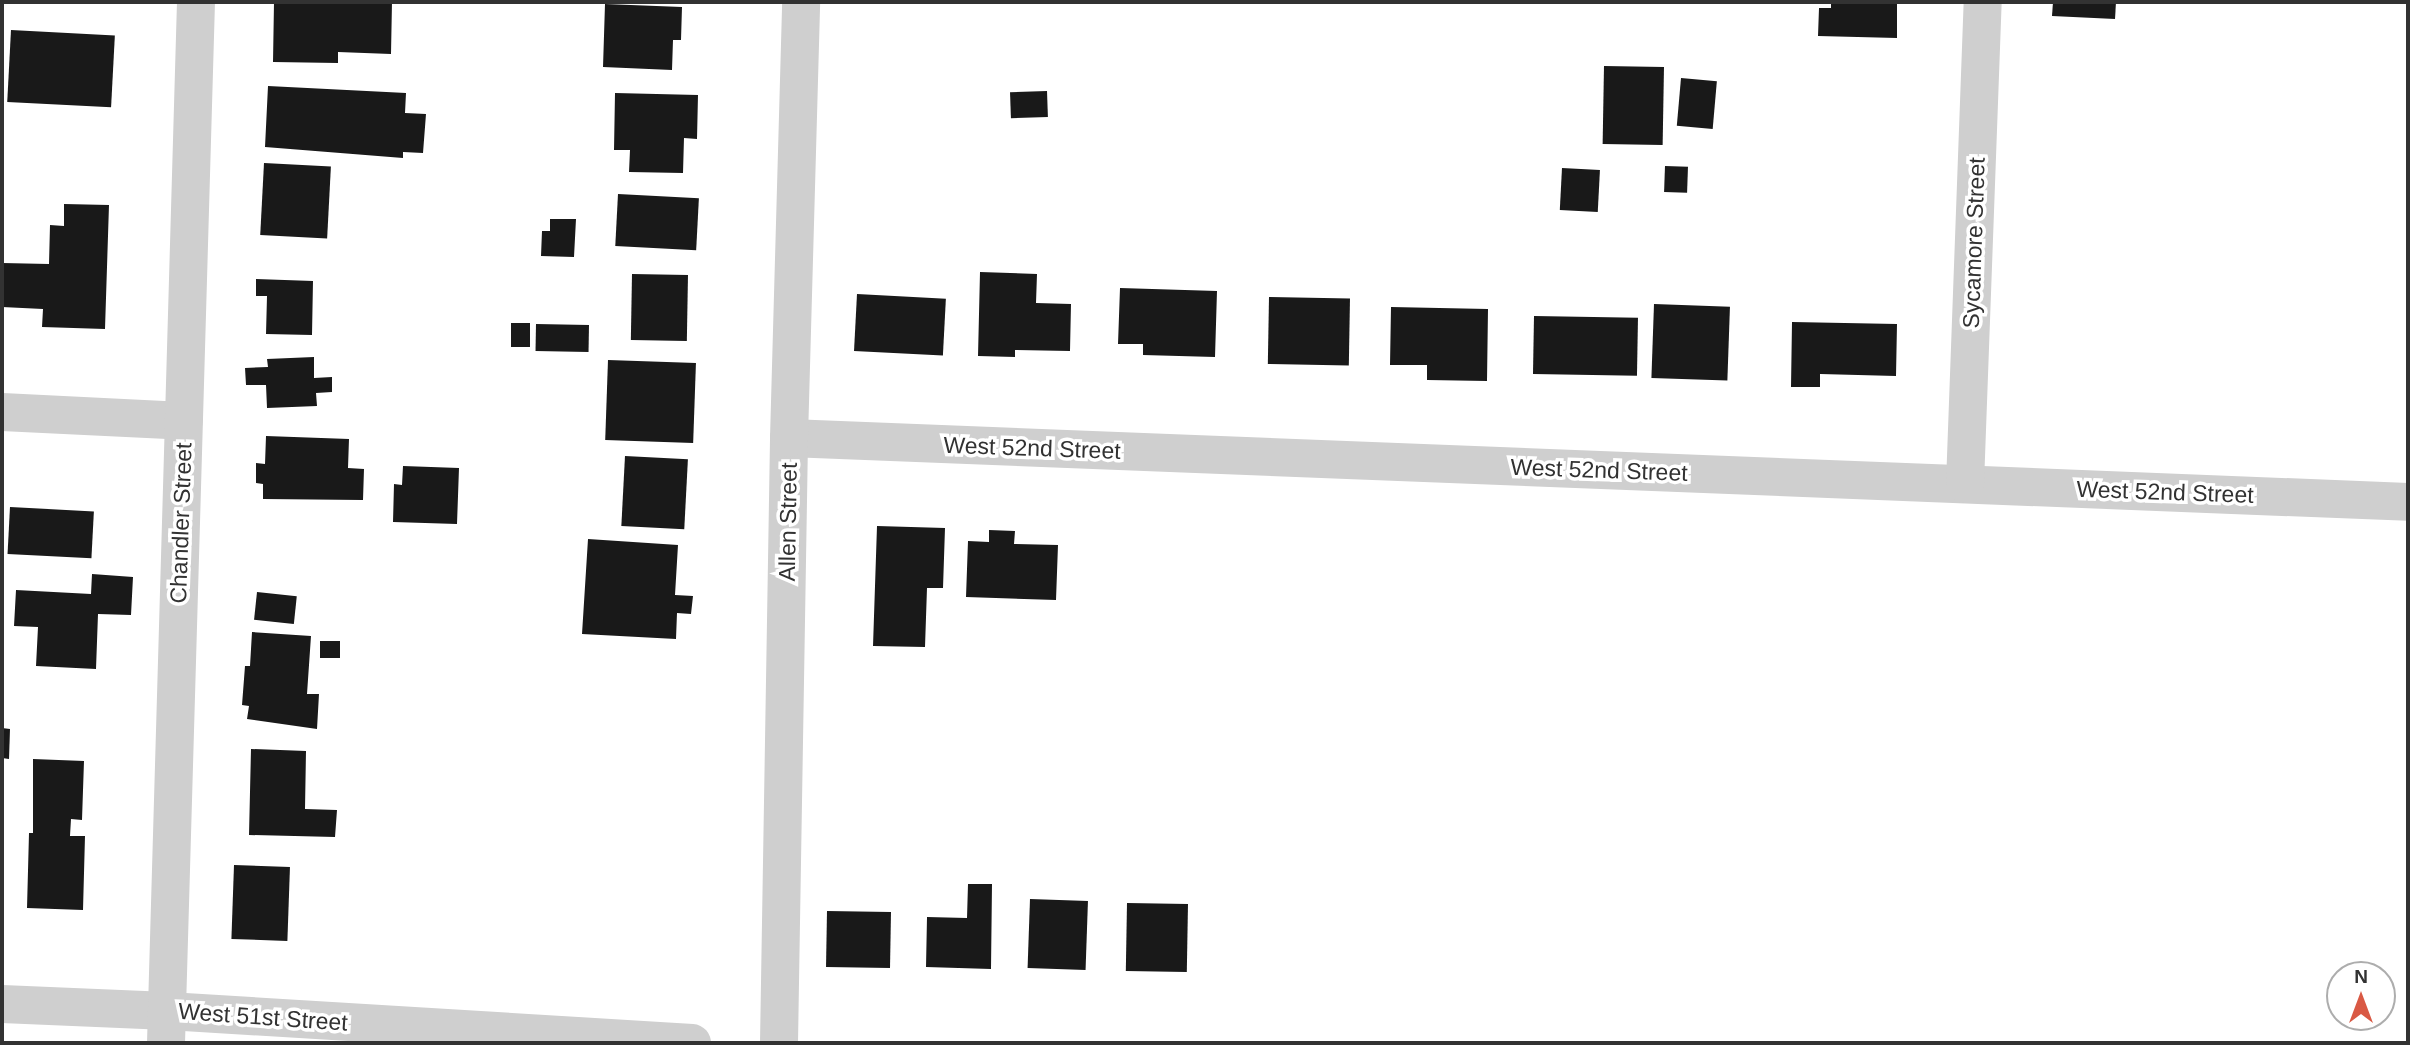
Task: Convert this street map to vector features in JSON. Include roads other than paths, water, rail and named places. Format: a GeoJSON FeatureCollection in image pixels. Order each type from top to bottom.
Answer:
{"type":"FeatureCollection","features":[{"type":"Feature","properties":{"kind":"street","name":"Chandler Street"},"geometry":{"type":"LineString","coordinates":[[167,1027],[196,2]]}},
{"type":"Feature","properties":{"kind":"street","name":"Allen Street"},"geometry":{"type":"LineString","coordinates":[[779,1043],[789,439],[801,2]]}},
{"type":"Feature","properties":{"kind":"street","name":"Sycamore Street"},"geometry":{"type":"LineString","coordinates":[[1965,484],[1983,2]]}},
{"type":"Feature","properties":{"kind":"street"},"geometry":{"type":"LineString","coordinates":[[2,412],[184,421]]}},
{"type":"Feature","properties":{"kind":"street","name":"West 52nd Street"},"geometry":{"type":"LineString","coordinates":[[789,439],[2408,502]]}},
{"type":"Feature","properties":{"kind":"street","name":"West 51st Street"},"geometry":{"type":"LineString","coordinates":[[2,1004],[167,1027],[692,1043]]}}]}
